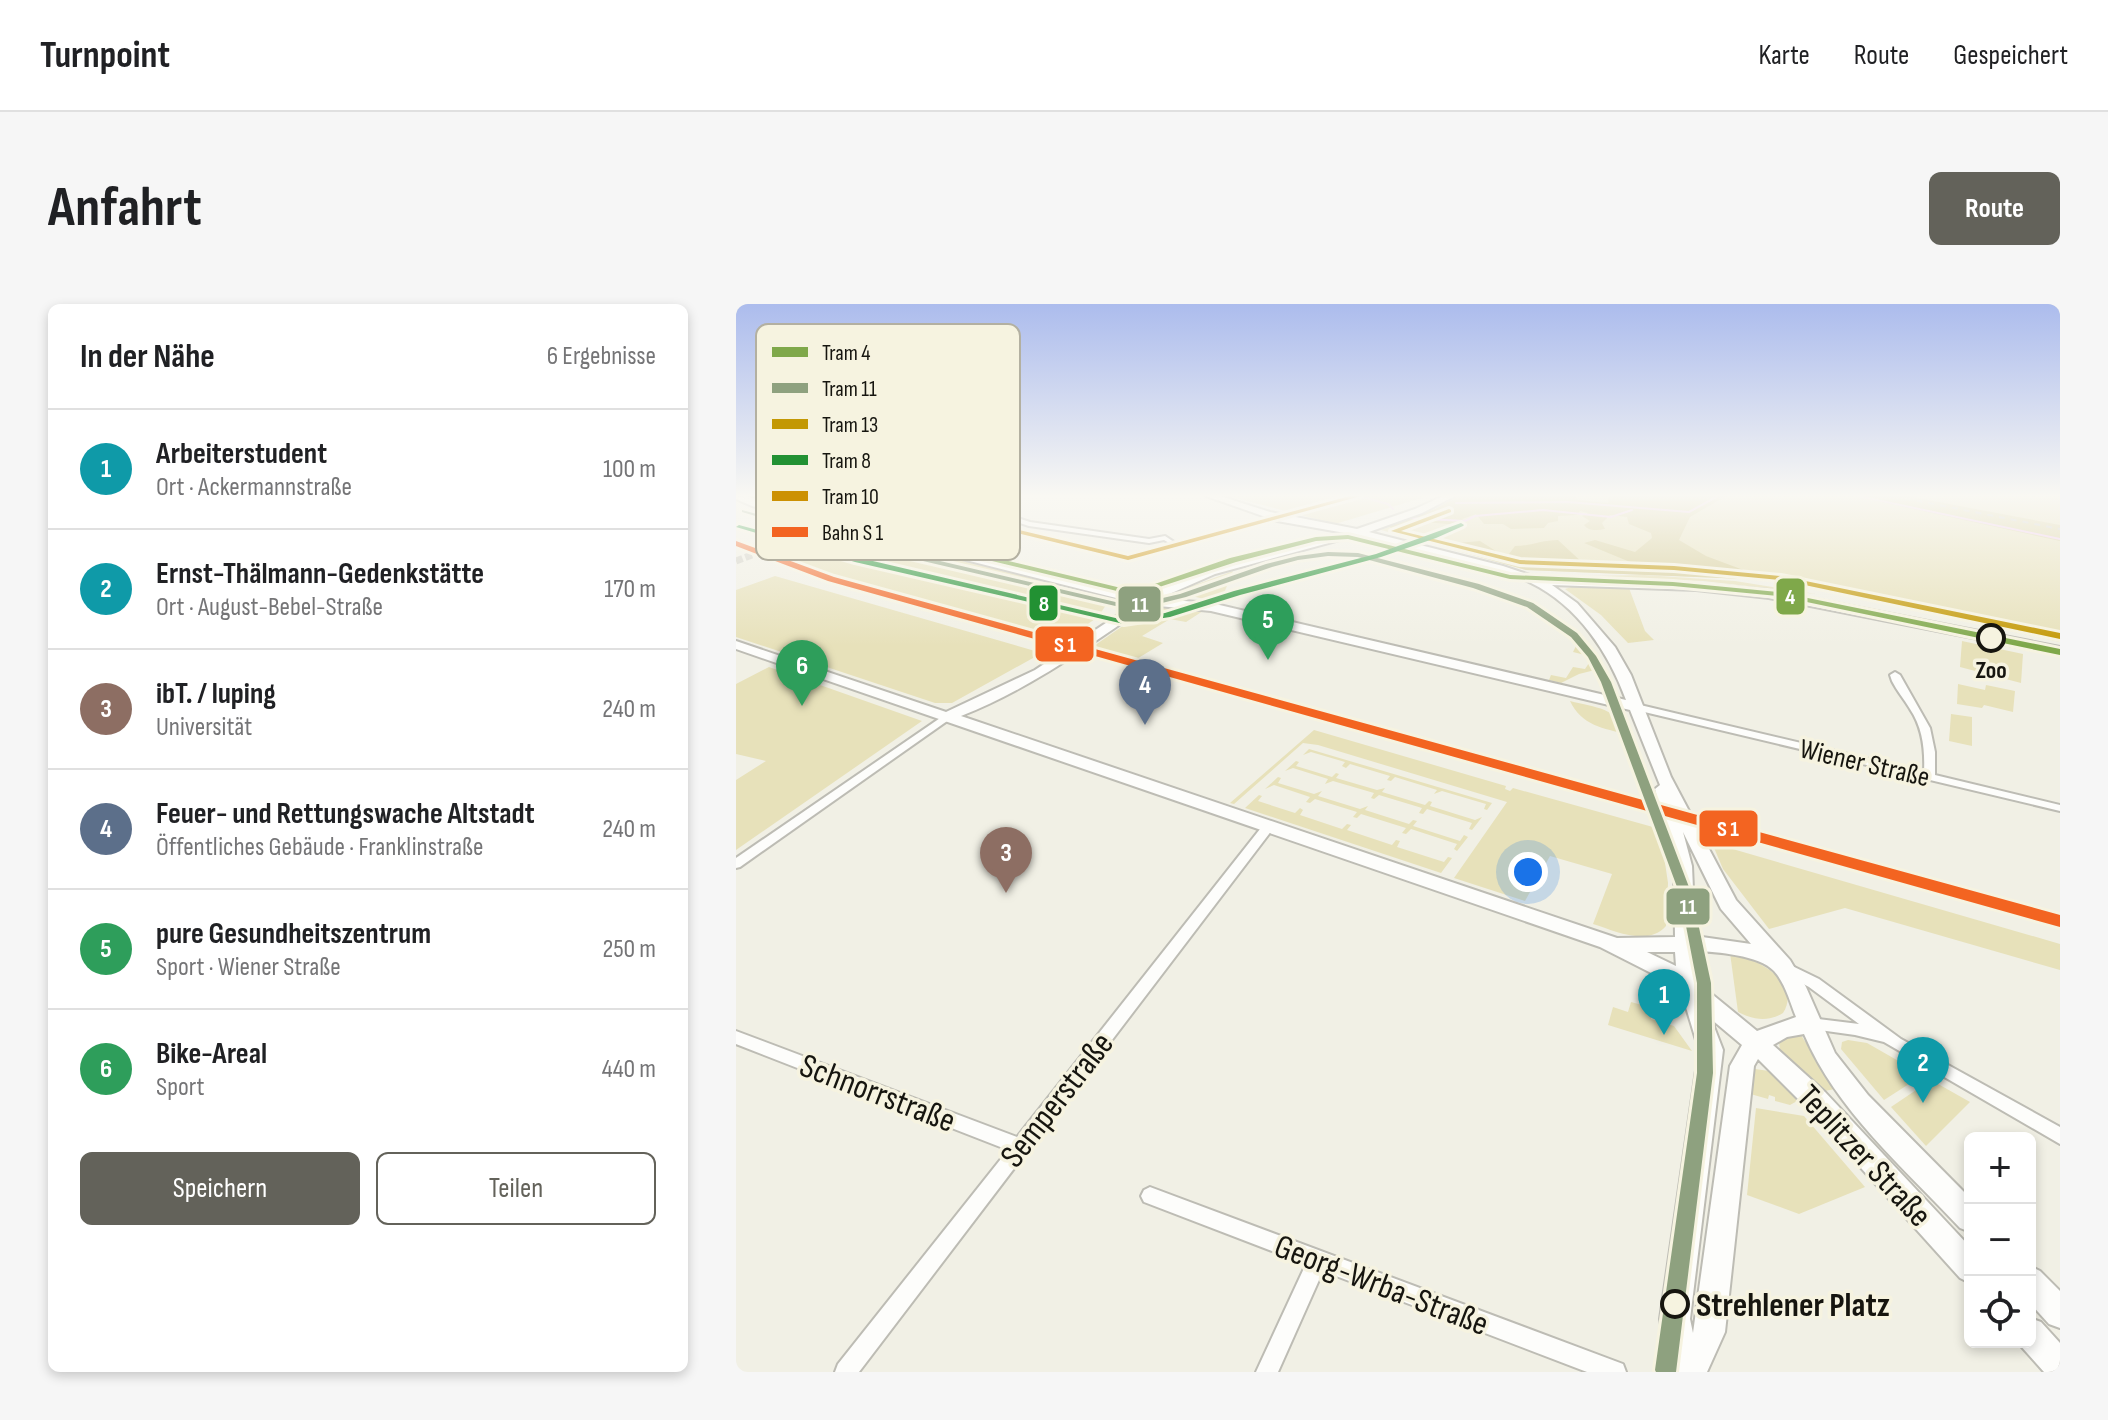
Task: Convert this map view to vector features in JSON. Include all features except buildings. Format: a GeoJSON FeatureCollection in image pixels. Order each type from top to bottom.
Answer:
{"type":"FeatureCollection","features":[{"type":"Feature","properties":{"kind":"main road"},"geometry":{"type":"LineString","coordinates":[[946,717],[967,701],[1083,636],[1127,598],[1206,562],[1270,546]]}},
{"type":"Feature","properties":{"kind":"main road"},"geometry":{"type":"LineString","coordinates":[[946,717],[979,705],[1089,642],[1147,590],[1295,546]]}},
{"type":"Feature","properties":{"kind":"main road"},"geometry":{"type":"LineString","coordinates":[[1382,546],[1534,593],[1584,621]]}},
{"type":"Feature","properties":{"kind":"main road"},"geometry":{"type":"LineString","coordinates":[[1409,546],[1542,576],[1697,581],[1753,587],[1838,602],[2060,651]]}},
{"type":"Feature","properties":{"kind":"main road"},"geometry":{"type":"LineString","coordinates":[[989,560],[1127,598]]}},
{"type":"Feature","properties":{"kind":"main road"},"geometry":{"type":"LineString","coordinates":[[1020,560],[1147,590],[1178,602],[1636,707]]}},
{"type":"Feature","properties":{"kind":"main road"},"geometry":{"type":"LineString","coordinates":[[1499,568],[1537,581],[1573,606],[1608,647],[1624,675],[1663,778],[1673,835],[1683,866],[1686,964],[1711,1050],[1675,1319],[1687,1372]]}},
{"type":"Feature","properties":{"kind":"main road"},"geometry":{"type":"LineString","coordinates":[[1487,576],[1537,581],[1720,588],[1898,617]]}},
{"type":"Feature","properties":{"kind":"main road"},"geometry":{"type":"LineString","coordinates":[[736,645],[1607,942],[1673,974],[1757,1044]]}},
{"type":"Feature","properties":{"kind":"main road"},"geometry":{"type":"LineString","coordinates":[[1663,778],[1728,904],[1782,966],[1800,995],[1810,1024],[1780,1029],[1757,1044],[1742,1066],[1710,1332],[1687,1372]]}},
{"type":"Feature","properties":{"kind":"main road"},"geometry":{"type":"LineString","coordinates":[[1607,942],[1647,946],[1686,943],[1742,948],[1782,966]]}},
{"type":"Feature","properties":{"kind":"main road","name":"Teplitzer Straße"},"geometry":{"type":"LineString","coordinates":[[1810,1024],[1826,1059],[1859,1103],[1964,1212]]}},
{"type":"Feature","properties":{"kind":"main road","name":"Teplitzer Straße"},"geometry":{"type":"LineString","coordinates":[[1757,1044],[1816,1100],[1964,1261]]}},
{"type":"Feature","properties":{"kind":"main road"},"geometry":{"type":"LineString","coordinates":[[2036,1287],[2060,1313]]}},
{"type":"Feature","properties":{"kind":"main road"},"geometry":{"type":"LineString","coordinates":[[2036,1340],[2060,1366]]}},
{"type":"Feature","properties":{"kind":"street"},"geometry":{"type":"LineString","coordinates":[[1895,675],[1900,691],[1919,714],[1929,742],[1929,777]]}},
{"type":"Feature","properties":{"kind":"street","name":"Wiener Straße"},"geometry":{"type":"LineString","coordinates":[[1636,707],[2060,808]]}},
{"type":"Feature","properties":{"kind":"street"},"geometry":{"type":"LineString","coordinates":[[736,864],[946,717]]}},
{"type":"Feature","properties":{"kind":"street","name":"Semperstraße"},"geometry":{"type":"LineString","coordinates":[[846,1372],[1268,827]]}},
{"type":"Feature","properties":{"kind":"street"},"geometry":{"type":"LineString","coordinates":[[1782,966],[1814,983],[1896,1043],[2060,1136]]}},
{"type":"Feature","properties":{"kind":"street"},"geometry":{"type":"LineString","coordinates":[[1810,1024],[1855,1029],[1896,1043]]}},
{"type":"Feature","properties":{"kind":"street","name":"Schnorrstraße"},"geometry":{"type":"LineString","coordinates":[[736,1037],[1019,1146]]}},
{"type":"Feature","properties":{"kind":"street","name":"Georg-Wrba-Straße"},"geometry":{"type":"LineString","coordinates":[[1150,1196],[1615,1372]]}},
{"type":"Feature","properties":{"kind":"street"},"geometry":{"type":"LineString","coordinates":[[1267,1372],[1318,1259]]}},
{"type":"Feature","properties":{"kind":"shaded area"},"geometry":{"type":"Polygon","coordinates":[[[1438,546],[2060,546],[2060,642],[1961,620],[1909,600],[1821,587],[1819,590],[1771,580],[1526,570],[1438,546]]]}},
{"type":"Feature","properties":{"kind":"shaded area"},"geometry":{"type":"Polygon","coordinates":[[[1441,546],[1488,546],[1499,553],[1509,554],[1515,546],[1564,546],[1585,565],[1630,562],[1591,546],[1614,546],[1635,552],[1642,546],[1689,546],[1706,556],[1770,580],[1526,570],[1441,546]]]}},
{"type":"Feature","properties":{"kind":"shaded area"},"geometry":{"type":"Polygon","coordinates":[[[787,560],[959,560],[1108,602],[1098,617],[1063,641],[839,578],[787,560]]]}},
{"type":"Feature","properties":{"kind":"shaded area"},"geometry":{"type":"Polygon","coordinates":[[[987,560],[1001,560],[1105,584],[1097,587],[987,560]]]}},
{"type":"Feature","properties":{"kind":"shaded area"},"geometry":{"type":"Polygon","coordinates":[[[1233,571],[1220,603],[1176,592],[1233,571]]]}},
{"type":"Feature","properties":{"kind":"shaded area"},"geometry":{"type":"Polygon","coordinates":[[[1645,575],[1735,581],[1816,594],[1703,581],[1584,576],[1645,575]]]}},
{"type":"Feature","properties":{"kind":"shaded area"},"geometry":{"type":"Polygon","coordinates":[[[775,576],[1042,653],[952,703],[935,703],[736,637],[736,590],[775,576]]]}},
{"type":"Feature","properties":{"kind":"shaded area"},"geometry":{"type":"Polygon","coordinates":[[[1574,586],[1629,588],[1645,631],[1654,640],[1628,643],[1601,615],[1565,589],[1574,586]]]}},
{"type":"Feature","properties":{"kind":"shaded area"},"geometry":{"type":"Polygon","coordinates":[[[1163,608],[1203,611],[1186,622],[1170,619],[1142,636],[1163,643],[1135,660],[1091,648],[1140,614],[1163,608]]]}},
{"type":"Feature","properties":{"kind":"shaded area"},"geometry":{"type":"Polygon","coordinates":[[[1578,632],[1603,668],[1579,674],[1561,683],[1549,680],[1551,675],[1566,678],[1573,667],[1585,669],[1593,657],[1573,652],[1578,642],[1575,636],[1578,632]]]}},
{"type":"Feature","properties":{"kind":"shaded area"},"geometry":{"type":"Polygon","coordinates":[[[1962,641],[2023,654],[2021,683],[1960,667],[1962,641]]]}},
{"type":"Feature","properties":{"kind":"shaded area"},"geometry":{"type":"Polygon","coordinates":[[[769,667],[922,721],[736,850],[736,780],[766,761],[736,754],[736,684],[769,667]]]}},
{"type":"Feature","properties":{"kind":"shaded area"},"geometry":{"type":"Polygon","coordinates":[[[1958,684],[1985,690],[1986,685],[2015,691],[2013,712],[1984,705],[1982,708],[1957,704],[1958,684]]]}},
{"type":"Feature","properties":{"kind":"shaded area"},"geometry":{"type":"Polygon","coordinates":[[[1570,701],[1597,707],[1618,718],[1627,734],[1587,721],[1570,701]]]}},
{"type":"Feature","properties":{"kind":"shaded area"},"geometry":{"type":"Polygon","coordinates":[[[1951,714],[1972,717],[1972,746],[1949,741],[1951,714]]]}},
{"type":"Feature","properties":{"kind":"shaded area"},"geometry":{"type":"Polygon","coordinates":[[[1314,730],[1506,786],[1505,789],[1510,791],[1513,788],[1660,829],[1668,883],[1666,926],[1650,936],[1631,936],[1593,924],[1612,874],[1550,856],[1525,901],[1454,878],[1507,802],[1318,745],[1303,743],[1234,804],[1230,803],[1314,730]]]}},
{"type":"Feature","properties":{"kind":"shaded area"},"geometry":{"type":"Polygon","coordinates":[[[1309,749],[1492,803],[1487,810],[1484,809],[1486,804],[1442,791],[1434,794],[1437,790],[1395,777],[1387,780],[1390,776],[1350,764],[1346,768],[1342,766],[1345,762],[1311,752],[1303,755],[1309,749]]]}},
{"type":"Feature","properties":{"kind":"shaded area"},"geometry":{"type":"Polygon","coordinates":[[[1296,761],[1299,762],[1296,766],[1332,777],[1336,773],[1339,774],[1336,778],[1377,790],[1385,788],[1382,792],[1425,805],[1429,801],[1432,802],[1430,806],[1475,820],[1482,817],[1472,830],[1469,829],[1472,823],[1427,809],[1423,814],[1419,813],[1422,808],[1379,795],[1374,799],[1371,798],[1374,793],[1333,781],[1325,784],[1328,779],[1293,768],[1285,771],[1296,761]]]}},
{"type":"Feature","properties":{"kind":"shaded area"},"geometry":{"type":"Polygon","coordinates":[[[1278,777],[1281,778],[1278,783],[1314,794],[1322,791],[1318,796],[1360,809],[1368,806],[1365,810],[1409,824],[1417,821],[1413,826],[1460,841],[1464,835],[1468,837],[1457,851],[1454,849],[1457,844],[1411,829],[1406,834],[1402,833],[1406,828],[1361,814],[1353,817],[1357,812],[1315,799],[1306,802],[1310,797],[1274,785],[1265,789],[1278,777]]]}},
{"type":"Feature","properties":{"kind":"shaded area"},"geometry":{"type":"Polygon","coordinates":[[[1259,795],[1262,796],[1258,801],[1295,813],[1300,808],[1303,810],[1300,815],[1342,829],[1347,824],[1351,825],[1347,830],[1392,845],[1396,840],[1400,841],[1397,847],[1444,862],[1448,857],[1452,858],[1441,873],[1245,808],[1259,795]]]}},
{"type":"Feature","properties":{"kind":"shaded area"},"geometry":{"type":"Polygon","coordinates":[[[1712,843],[2060,944],[2060,970],[1845,908],[1769,929],[1723,869],[1712,843]]]}},
{"type":"Feature","properties":{"kind":"shaded area"},"geometry":{"type":"Polygon","coordinates":[[[1730,953],[1752,960],[1782,981],[1787,991],[1783,1013],[1761,1019],[1738,1012],[1730,953]]]}},
{"type":"Feature","properties":{"kind":"shaded area"},"geometry":{"type":"Polygon","coordinates":[[[1631,1002],[1653,1008],[1651,1019],[1674,1026],[1692,1051],[1608,1025],[1613,1007],[1628,1012],[1631,1002]]]}},
{"type":"Feature","properties":{"kind":"shaded area"},"geometry":{"type":"Polygon","coordinates":[[[1796,1033],[1801,1035],[1835,1089],[1819,1092],[1780,1051],[1779,1041],[1796,1033]]]}},
{"type":"Feature","properties":{"kind":"shaded area"},"geometry":{"type":"Polygon","coordinates":[[[1842,1042],[1867,1043],[1923,1075],[1884,1100],[1841,1049],[1842,1042]]]}},
{"type":"Feature","properties":{"kind":"shaded area"},"geometry":{"type":"Polygon","coordinates":[[[1755,1069],[1769,1071],[1799,1100],[1790,1105],[1775,1101],[1775,1097],[1769,1095],[1768,1099],[1747,1093],[1751,1072],[1755,1069]]]}},
{"type":"Feature","properties":{"kind":"shaded area"},"geometry":{"type":"Polygon","coordinates":[[[1931,1080],[1970,1102],[1926,1146],[1891,1107],[1931,1080]]]}},
{"type":"Feature","properties":{"kind":"shaded area"},"geometry":{"type":"Polygon","coordinates":[[[1756,1108],[1804,1116],[1865,1187],[1799,1214],[1747,1195],[1756,1108]]]}},
{"type":"Feature","properties":{"kind":"tunnel"},"geometry":{"type":"LineString","coordinates":[[736,561],[756,553]]}},
{"type":"Feature","properties":{"kind":"tram line","name":"10"},"geometry":{"type":"LineString","coordinates":[[1077,546],[1128,558],[1173,546]]}},
{"type":"Feature","properties":{"kind":"tram line","name":"4"},"geometry":{"type":"LineString","coordinates":[[995,560],[1117,589],[1150,588],[1233,560],[1289,546]]}},
{"type":"Feature","properties":{"kind":"tram line","name":"4"},"geometry":{"type":"LineString","coordinates":[[1384,546],[1510,577],[1673,584],[1778,594],[2060,652]]}},
{"type":"Feature","properties":{"kind":"tram line","name":"8"},"geometry":{"type":"LineString","coordinates":[[858,560],[1124,622],[1167,615],[1409,546]]}},
{"type":"Feature","properties":{"kind":"tram line","name":"13"},"geometry":{"type":"LineString","coordinates":[[1454,546],[1520,562],[1674,568],[1781,578],[2060,636]]}},
{"type":"Feature","properties":{"kind":"tram line","name":"11"},"geometry":{"type":"LineString","coordinates":[[926,560],[1124,606],[1183,595],[1298,558],[1328,554],[1358,555],[1476,586],[1530,605],[1574,635],[1592,656],[1606,682],[1686,895],[1704,983],[1705,1073],[1666,1370]]}},
{"type":"Feature","properties":{"kind":"transit line"},"geometry":{"type":"LineString","coordinates":[[743,546],[756,551]]}},
{"type":"Feature","properties":{"kind":"transit line"},"geometry":{"type":"LineString","coordinates":[[781,560],[831,579],[2060,921]]}},
{"type":"Feature","properties":{"kind":"place","name":"Zoo"},"geometry":{"type":"Point","coordinates":[1991,638]}},
{"type":"Feature","properties":{"kind":"place","name":"pure Gesundheitszentrum"},"geometry":{"type":"Point","coordinates":[1268,660]}},
{"type":"Feature","properties":{"kind":"place","name":"Bike-Areal"},"geometry":{"type":"Point","coordinates":[802,706]}},
{"type":"Feature","properties":{"kind":"place","name":"Feuer- und Rettungswache Altstadt"},"geometry":{"type":"Point","coordinates":[1145,725]}},
{"type":"Feature","properties":{"kind":"place","name":"ibT. / luping"},"geometry":{"type":"Point","coordinates":[1006,893]}},
{"type":"Feature","properties":{"kind":"place","name":"Arbeiterstudent"},"geometry":{"type":"Point","coordinates":[1664,1035]}},
{"type":"Feature","properties":{"kind":"place","name":"Ernst-Thälmann-Gedenkstätte"},"geometry":{"type":"Point","coordinates":[1923,1103]}},
{"type":"Feature","properties":{"kind":"place","name":"Strehlener Platz"},"geometry":{"type":"Point","coordinates":[1675,1304]}}]}
